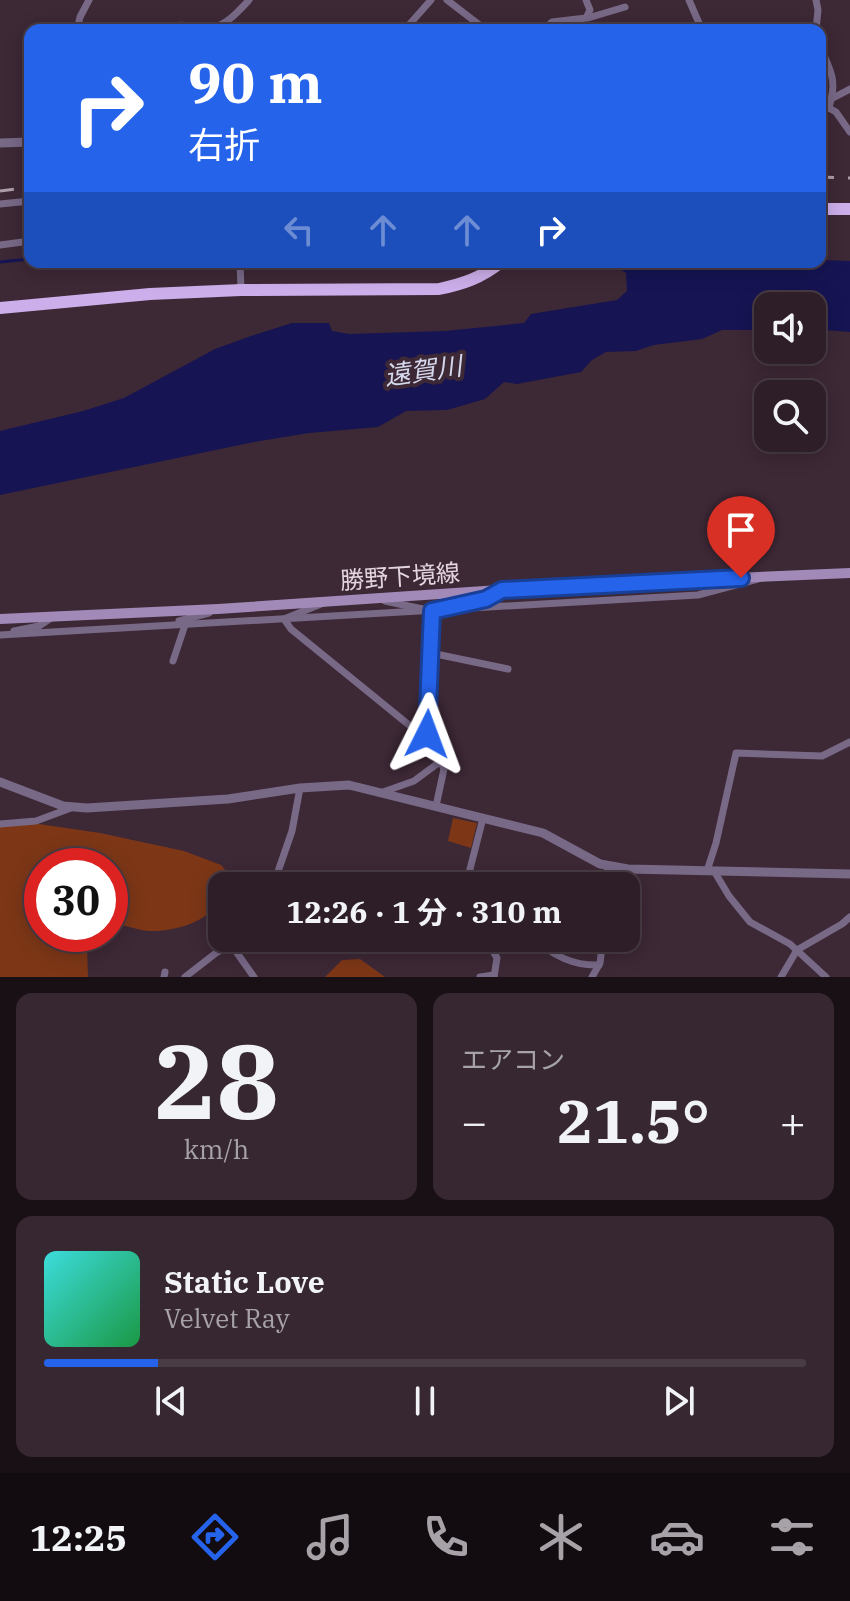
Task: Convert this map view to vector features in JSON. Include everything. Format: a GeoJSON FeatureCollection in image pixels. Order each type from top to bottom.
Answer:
{"type":"FeatureCollection","features":[{"type":"Feature","properties":{"kind":"highway"},"geometry":{"type":"LineString","coordinates":[[826,209],[850,209]]}},
{"type":"Feature","properties":{"kind":"highway"},"geometry":{"type":"LineString","coordinates":[[0,308],[150,294],[241,290],[439,289],[465,283],[494,268]]}},
{"type":"Feature","properties":{"kind":"main road","name":"勝野下境線"},"geometry":{"type":"LineString","coordinates":[[0,619],[850,573]]}},
{"type":"Feature","properties":{"kind":"street"},"geometry":{"type":"LineString","coordinates":[[78,24],[89,0]]}},
{"type":"Feature","properties":{"kind":"street"},"geometry":{"type":"LineString","coordinates":[[223,24],[249,0]]}},
{"type":"Feature","properties":{"kind":"street"},"geometry":{"type":"LineString","coordinates":[[410,24],[431,0]]}},
{"type":"Feature","properties":{"kind":"street"},"geometry":{"type":"LineString","coordinates":[[447,0],[478,24]]}},
{"type":"Feature","properties":{"kind":"street"},"geometry":{"type":"LineString","coordinates":[[586,0],[590,10],[586,18]]}},
{"type":"Feature","properties":{"kind":"street"},"geometry":{"type":"LineString","coordinates":[[689,0],[699,24]]}},
{"type":"Feature","properties":{"kind":"street"},"geometry":{"type":"LineString","coordinates":[[816,0],[817,24]]}},
{"type":"Feature","properties":{"kind":"street"},"geometry":{"type":"LineString","coordinates":[[550,24],[625,7]]}},
{"type":"Feature","properties":{"kind":"street"},"geometry":{"type":"LineString","coordinates":[[826,60],[834,78],[830,103],[850,132]]}},
{"type":"Feature","properties":{"kind":"street"},"geometry":{"type":"LineString","coordinates":[[826,103],[850,89]]}},
{"type":"Feature","properties":{"kind":"street"},"geometry":{"type":"LineString","coordinates":[[0,143],[24,142]]}},
{"type":"Feature","properties":{"kind":"street"},"geometry":{"type":"LineString","coordinates":[[0,204],[24,202]]}},
{"type":"Feature","properties":{"kind":"street"},"geometry":{"type":"LineString","coordinates":[[0,245],[24,242]]}},
{"type":"Feature","properties":{"kind":"street"},"geometry":{"type":"LineString","coordinates":[[240,268],[241,290]]}},
{"type":"Feature","properties":{"kind":"street"},"geometry":{"type":"LineString","coordinates":[[0,635],[698,595],[763,577]]}},
{"type":"Feature","properties":{"kind":"street"},"geometry":{"type":"LineString","coordinates":[[442,610],[451,605],[486,599],[502,590]]}},
{"type":"Feature","properties":{"kind":"street"},"geometry":{"type":"LineString","coordinates":[[375,598],[432,611]]}},
{"type":"Feature","properties":{"kind":"street"},"geometry":{"type":"LineString","coordinates":[[284,619],[315,609],[328,601]]}},
{"type":"Feature","properties":{"kind":"street"},"geometry":{"type":"LineString","coordinates":[[161,626],[218,609]]}},
{"type":"Feature","properties":{"kind":"street"},"geometry":{"type":"LineString","coordinates":[[432,611],[427,734],[441,761],[444,777],[436,806]]}},
{"type":"Feature","properties":{"kind":"street"},"geometry":{"type":"LineString","coordinates":[[0,635],[39,626],[53,617]]}},
{"type":"Feature","properties":{"kind":"street"},"geometry":{"type":"LineString","coordinates":[[284,619],[291,629],[409,725],[427,734]]}},
{"type":"Feature","properties":{"kind":"street"},"geometry":{"type":"LineString","coordinates":[[173,661],[185,625]]}},
{"type":"Feature","properties":{"kind":"street"},"geometry":{"type":"LineString","coordinates":[[431,653],[508,669]]}},
{"type":"Feature","properties":{"kind":"street"},"geometry":{"type":"LineString","coordinates":[[710,871],[736,753],[822,756],[850,742]]}},
{"type":"Feature","properties":{"kind":"street"},"geometry":{"type":"LineString","coordinates":[[383,792],[414,781],[441,761]]}},
{"type":"Feature","properties":{"kind":"street"},"geometry":{"type":"LineString","coordinates":[[0,782],[73,807],[228,799],[300,788],[349,785],[543,833],[608,867],[850,874]]}},
{"type":"Feature","properties":{"kind":"street"},"geometry":{"type":"LineString","coordinates":[[280,872],[300,788]]}},
{"type":"Feature","properties":{"kind":"street"},"geometry":{"type":"LineString","coordinates":[[0,824],[36,821],[73,807]]}},
{"type":"Feature","properties":{"kind":"street"},"geometry":{"type":"LineString","coordinates":[[467,872],[483,818]]}},
{"type":"Feature","properties":{"kind":"street"},"geometry":{"type":"LineString","coordinates":[[607,872],[608,867]]}},
{"type":"Feature","properties":{"kind":"street"},"geometry":{"type":"LineString","coordinates":[[710,871],[750,922],[797,950],[826,977]]}},
{"type":"Feature","properties":{"kind":"street"},"geometry":{"type":"LineString","coordinates":[[781,977],[797,950],[850,917]]}},
{"type":"Feature","properties":{"kind":"street"},"geometry":{"type":"LineString","coordinates":[[185,977],[218,952]]}},
{"type":"Feature","properties":{"kind":"street"},"geometry":{"type":"LineString","coordinates":[[237,952],[254,977]]}},
{"type":"Feature","properties":{"kind":"street"},"geometry":{"type":"LineString","coordinates":[[480,977],[494,976],[497,958],[494,952]]}},
{"type":"Feature","properties":{"kind":"street"},"geometry":{"type":"LineString","coordinates":[[551,952],[571,960],[599,965]]}},
{"type":"Feature","properties":{"kind":"street"},"geometry":{"type":"LineString","coordinates":[[592,977],[599,965],[601,952]]}},
{"type":"Feature","properties":{"kind":"shaded area"},"geometry":{"type":"Polygon","coordinates":[[[453,818],[477,823],[471,848],[448,841],[453,818]]]}},
{"type":"Feature","properties":{"kind":"shaded area"},"geometry":{"type":"Polygon","coordinates":[[[39,824],[100,833],[184,851],[221,865],[227,872],[208,872],[206,915],[184,926],[148,931],[128,927],[128,848],[24,848],[24,952],[87,952],[88,977],[0,977],[0,825],[39,824]]]}},
{"type":"Feature","properties":{"kind":"shaded area"},"geometry":{"type":"Polygon","coordinates":[[[360,959],[385,977],[325,977],[342,960],[360,959]]]}},
{"type":"Feature","properties":{"kind":"water","name":"遠賀川"},"geometry":{"type":"Polygon","coordinates":[[[826,260],[850,261],[850,332],[826,330],[826,292],[754,292],[754,330],[722,330],[702,339],[654,345],[636,351],[606,352],[592,360],[581,372],[517,384],[504,382],[485,399],[447,410],[406,411],[378,427],[254,442],[0,495],[0,431],[124,398],[215,349],[251,336],[292,323],[329,323],[332,331],[349,334],[445,331],[524,323],[531,314],[617,300],[627,291],[626,273],[618,268],[826,268],[826,260]]]}},
{"type":"Feature","properties":{"kind":"waterway"},"geometry":{"type":"LineString","coordinates":[[0,262],[24,260]]}},
{"type":"Feature","properties":{"kind":"railway"},"geometry":{"type":"LineString","coordinates":[[826,177],[850,178]]}},
{"type":"Feature","properties":{"kind":"railway"},"geometry":{"type":"LineString","coordinates":[[0,191],[24,188]]}},
{"type":"Feature","properties":{"kind":"route"},"geometry":{"type":"LineString","coordinates":[[427,734],[432,611],[486,599],[502,590],[741,578]]}}]}
